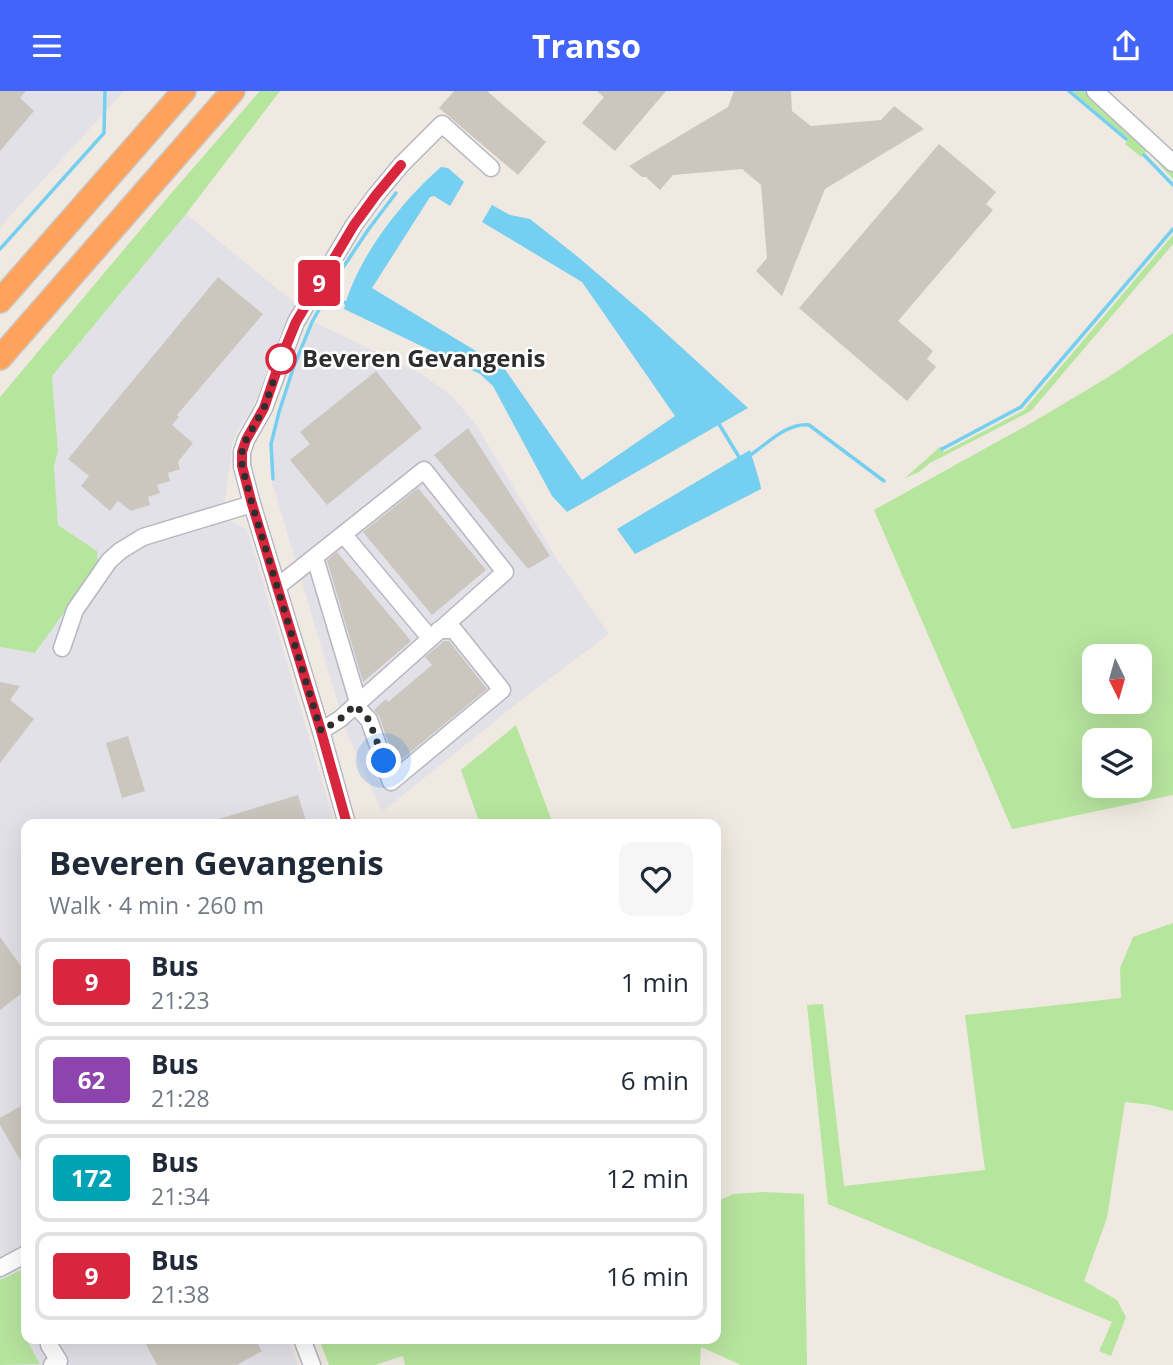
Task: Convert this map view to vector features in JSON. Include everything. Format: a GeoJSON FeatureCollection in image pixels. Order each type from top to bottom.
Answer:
{"type":"FeatureCollection","features":[{"type":"Feature","properties":{"kind":"highway"},"geometry":{"type":"LineString","coordinates":[[0,302],[184,91]]}},
{"type":"Feature","properties":{"kind":"highway"},"geometry":{"type":"LineString","coordinates":[[0,358],[233,91]]}},
{"type":"Feature","properties":{"kind":"street"},"geometry":{"type":"LineString","coordinates":[[1096,91],[1173,163]]}},
{"type":"Feature","properties":{"kind":"street"},"geometry":{"type":"LineString","coordinates":[[346,819],[252,504],[242,466],[242,452],[264,408],[296,322],[354,225],[401,165],[442,124],[491,169]]}},
{"type":"Feature","properties":{"kind":"street"},"geometry":{"type":"LineString","coordinates":[[277,587],[424,470],[505,572],[340,719],[321,731]]}},
{"type":"Feature","properties":{"kind":"street"},"geometry":{"type":"LineString","coordinates":[[62,648],[75,610],[120,551],[143,537],[252,504]]}},
{"type":"Feature","properties":{"kind":"street"},"geometry":{"type":"LineString","coordinates":[[344,535],[435,634]]}},
{"type":"Feature","properties":{"kind":"street"},"geometry":{"type":"LineString","coordinates":[[315,558],[357,703],[369,720],[391,782],[502,690],[454,631],[435,634]]}},
{"type":"Feature","properties":{"kind":"street"},"geometry":{"type":"LineString","coordinates":[[1,1264],[21,1256]]}},
{"type":"Feature","properties":{"kind":"street"},"geometry":{"type":"LineString","coordinates":[[304,1344],[312,1365]]}},
{"type":"Feature","properties":{"kind":"street"},"geometry":{"type":"LineString","coordinates":[[49,1345],[59,1361],[52,1365]]}},
{"type":"Feature","properties":{"kind":"shaded area"},"geometry":{"type":"Polygon","coordinates":[[[0,91],[124,91],[0,227],[0,91]]]}},
{"type":"Feature","properties":{"kind":"shaded area"},"geometry":{"type":"Polygon","coordinates":[[[186,214],[297,305],[251,411],[237,431],[232,445],[225,502],[229,520],[247,529],[334,819],[21,819],[21,1344],[290,1344],[298,1365],[0,1365],[0,647],[36,653],[97,551],[58,525],[54,466],[58,451],[52,376],[186,214]]]}},
{"type":"Feature","properties":{"kind":"shaded area"},"geometry":{"type":"Polygon","coordinates":[[[314,322],[423,375],[452,396],[476,425],[558,561],[609,634],[520,701],[382,812],[347,733],[272,482],[275,481],[273,443],[280,412],[314,322]]]}},
{"type":"Feature","properties":{"kind":"green space"},"geometry":{"type":"Polygon","coordinates":[[[260,91],[280,91],[186,214],[52,376],[58,451],[54,466],[58,525],[97,551],[98,565],[35,653],[0,647],[0,397],[260,91]]]}},
{"type":"Feature","properties":{"kind":"green space"},"geometry":{"type":"Polygon","coordinates":[[[1072,91],[1089,91],[1173,168],[1173,179],[1147,151],[1141,157],[1125,144],[1128,139],[1072,91]]]}},
{"type":"Feature","properties":{"kind":"green space"},"geometry":{"type":"Polygon","coordinates":[[[1173,235],[1173,244],[1031,411],[905,478],[941,446],[944,452],[1024,410],[1173,235]]]}},
{"type":"Feature","properties":{"kind":"green space"},"geometry":{"type":"Polygon","coordinates":[[[1173,333],[1173,795],[1012,829],[874,510],[1110,376],[1173,333]]]}},
{"type":"Feature","properties":{"kind":"green space"},"geometry":{"type":"Polygon","coordinates":[[[516,725],[551,819],[478,819],[461,770],[516,725]]]}},
{"type":"Feature","properties":{"kind":"green space"},"geometry":{"type":"Polygon","coordinates":[[[1173,923],[1173,1111],[1125,1102],[1107,1218],[1084,1281],[1117,1300],[1126,1317],[1111,1356],[1099,1351],[1112,1322],[828,1204],[807,1005],[823,1004],[844,1186],[985,1170],[965,1015],[1121,998],[1120,968],[1133,937],[1173,923]]]}},
{"type":"Feature","properties":{"kind":"green space"},"geometry":{"type":"Polygon","coordinates":[[[733,1194],[804,1194],[807,1365],[741,1365],[701,1347],[700,1365],[405,1365],[403,1356],[375,1365],[329,1365],[321,1344],[721,1344],[721,1200],[733,1194]]]}},
{"type":"Feature","properties":{"kind":"green space"},"geometry":{"type":"Polygon","coordinates":[[[21,1270],[21,1344],[29,1344],[40,1364],[0,1365],[0,1280],[21,1270]]]}},
{"type":"Feature","properties":{"kind":"water"},"geometry":{"type":"Polygon","coordinates":[[[441,167],[448,168],[464,182],[450,206],[434,196],[430,197],[372,288],[504,368],[582,480],[675,416],[582,282],[482,222],[492,205],[510,215],[530,219],[578,257],[748,408],[567,512],[552,496],[493,386],[480,374],[344,309],[359,270],[382,232],[441,167]]]}},
{"type":"Feature","properties":{"kind":"water"},"geometry":{"type":"Polygon","coordinates":[[[750,450],[761,489],[635,554],[617,529],[750,450]]]}},
{"type":"Feature","properties":{"kind":"building"},"geometry":{"type":"Polygon","coordinates":[[[0,91],[26,91],[20,98],[34,111],[0,151],[0,91]]]}},
{"type":"Feature","properties":{"kind":"building"},"geometry":{"type":"Polygon","coordinates":[[[454,91],[487,91],[546,142],[518,175],[439,108],[454,91]]]}},
{"type":"Feature","properties":{"kind":"building"},"geometry":{"type":"Polygon","coordinates":[[[597,91],[666,91],[615,151],[582,123],[604,97],[597,91]]]}},
{"type":"Feature","properties":{"kind":"building"},"geometry":{"type":"Polygon","coordinates":[[[734,91],[791,91],[792,111],[811,126],[881,120],[894,106],[924,129],[825,189],[782,296],[756,271],[767,258],[761,185],[742,169],[673,175],[660,190],[629,166],[728,107],[734,91]]]}},
{"type":"Feature","properties":{"kind":"building"},"geometry":{"type":"Polygon","coordinates":[[[939,144],[996,192],[986,204],[993,210],[898,321],[933,351],[927,359],[936,367],[907,401],[799,308],[939,144]]]}},
{"type":"Feature","properties":{"kind":"building"},"geometry":{"type":"Polygon","coordinates":[[[218,277],[263,314],[177,415],[179,417],[172,425],[193,443],[178,462],[180,469],[168,473],[170,481],[157,485],[160,493],[148,497],[150,505],[131,511],[118,501],[110,511],[81,486],[89,476],[68,459],[218,277]]]}},
{"type":"Feature","properties":{"kind":"building"},"geometry":{"type":"Polygon","coordinates":[[[376,371],[422,428],[327,505],[290,460],[310,444],[300,432],[376,371]]]}},
{"type":"Feature","properties":{"kind":"building"},"geometry":{"type":"Polygon","coordinates":[[[468,428],[550,556],[528,569],[434,455],[468,428]]]}},
{"type":"Feature","properties":{"kind":"building"},"geometry":{"type":"Polygon","coordinates":[[[418,488],[486,570],[432,615],[363,532],[418,488]]]}},
{"type":"Feature","properties":{"kind":"building"},"geometry":{"type":"Polygon","coordinates":[[[337,552],[411,641],[363,682],[327,561],[337,552]]]}},
{"type":"Feature","properties":{"kind":"building"},"geometry":{"type":"Polygon","coordinates":[[[444,641],[449,641],[487,689],[396,764],[379,716],[374,710],[386,699],[388,702],[432,665],[425,657],[444,641]]]}},
{"type":"Feature","properties":{"kind":"building"},"geometry":{"type":"Polygon","coordinates":[[[0,682],[20,686],[10,700],[34,719],[0,763],[0,682]]]}},
{"type":"Feature","properties":{"kind":"building"},"geometry":{"type":"Polygon","coordinates":[[[128,736],[145,791],[122,798],[106,743],[128,736]]]}},
{"type":"Feature","properties":{"kind":"building"},"geometry":{"type":"Polygon","coordinates":[[[298,795],[305,819],[219,819],[298,795]]]}},
{"type":"Feature","properties":{"kind":"building"},"geometry":{"type":"Polygon","coordinates":[[[0,937],[21,966],[21,994],[0,1010],[0,937]]]}},
{"type":"Feature","properties":{"kind":"building"},"geometry":{"type":"Polygon","coordinates":[[[21,1106],[21,1161],[0,1125],[0,1118],[21,1106]]]}},
{"type":"Feature","properties":{"kind":"building"},"geometry":{"type":"Polygon","coordinates":[[[146,1344],[258,1344],[262,1351],[237,1365],[157,1365],[146,1344]]]}},
{"type":"Feature","properties":{"kind":"waterway"},"geometry":{"type":"LineString","coordinates":[[0,249],[104,133],[105,91]]}},
{"type":"Feature","properties":{"kind":"waterway"},"geometry":{"type":"LineString","coordinates":[[1069,91],[1126,139]]}},
{"type":"Feature","properties":{"kind":"waterway"},"geometry":{"type":"LineString","coordinates":[[1144,155],[1173,185]]}},
{"type":"Feature","properties":{"kind":"waterway"},"geometry":{"type":"LineString","coordinates":[[273,479],[271,444],[294,366],[312,322],[342,269],[396,193]]}},
{"type":"Feature","properties":{"kind":"waterway"},"geometry":{"type":"LineString","coordinates":[[942,449],[1021,407],[1173,229]]}},
{"type":"Feature","properties":{"kind":"waterway"},"geometry":{"type":"LineString","coordinates":[[327,296],[346,303]]}},
{"type":"Feature","properties":{"kind":"waterway"},"geometry":{"type":"LineString","coordinates":[[719,424],[739,457]]}},
{"type":"Feature","properties":{"kind":"waterway"},"geometry":{"type":"LineString","coordinates":[[752,454],[786,430],[809,425],[884,481]]}},
{"type":"Feature","properties":{"kind":"bus line","name":"9"},"geometry":{"type":"LineString","coordinates":[[346,819],[252,504],[242,466],[242,452],[264,408],[296,322],[354,225],[401,165]]}},
{"type":"Feature","properties":{"kind":"place","name":"Beveren Gevangenis"},"geometry":{"type":"Point","coordinates":[281,359]}},
{"type":"Feature","properties":{"kind":"route"},"geometry":{"type":"LineString","coordinates":[[281,359],[264,408],[246,440],[242,452],[242,466],[321,731],[355,705],[369,720],[384,761]]}}]}
